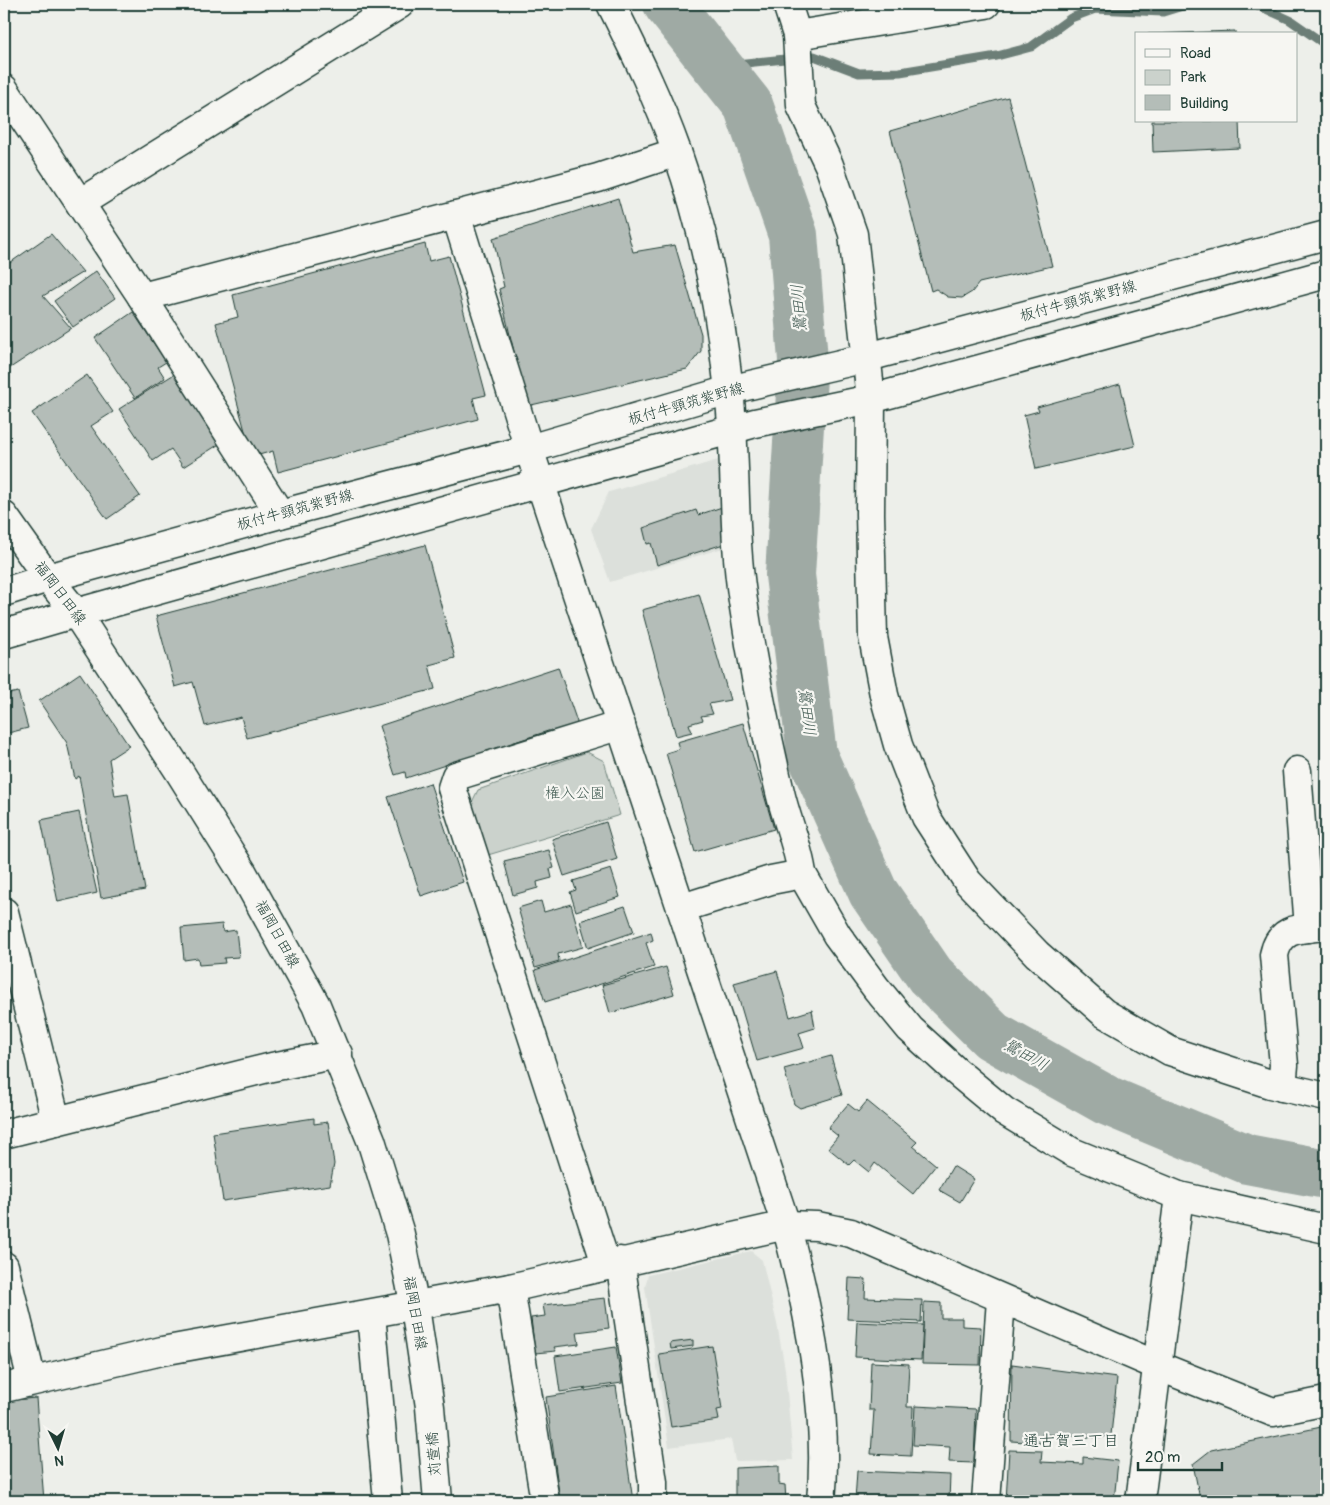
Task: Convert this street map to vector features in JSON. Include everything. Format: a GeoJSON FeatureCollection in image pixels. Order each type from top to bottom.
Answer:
{"type":"FeatureCollection","features":[{"type":"Feature","properties":{"kind":"street"},"geometry":{"type":"LineString","coordinates":[[80,203],[400,4]]}},
{"type":"Feature","properties":{"kind":"street"},"geometry":{"type":"LineString","coordinates":[[611,4],[646,74],[677,152],[700,229],[718,313],[742,388],[744,427],[738,570],[753,671],[788,826],[800,860],[802,874],[837,935],[876,988],[910,1029],[957,1072],[1004,1111],[1072,1152],[1178,1196],[1326,1229]]}},
{"type":"Feature","properties":{"kind":"street"},"geometry":{"type":"LineString","coordinates":[[787,4],[797,35],[801,106],[829,165],[853,234],[860,359],[865,400],[873,637],[884,695],[896,737],[926,817],[968,882],[1037,954],[1104,1013],[1170,1051],[1282,1087],[1326,1097]]}},
{"type":"Feature","properties":{"kind":"street"},"geometry":{"type":"LineString","coordinates":[[797,35],[986,4]]}},
{"type":"Feature","properties":{"kind":"street"},"geometry":{"type":"LineString","coordinates":[[4,89],[142,297],[280,514]]}},
{"type":"Feature","properties":{"kind":"street"},"geometry":{"type":"LineString","coordinates":[[142,297],[598,178],[677,152]]}},
{"type":"Feature","properties":{"kind":"street"},"geometry":{"type":"LineString","coordinates":[[456,215],[529,449],[786,1226],[808,1316],[821,1418],[821,1501]]}},
{"type":"Feature","properties":{"kind":"street","name":"板付牛頸筑紫野線"},"geometry":{"type":"LineString","coordinates":[[4,592],[48,578],[280,514],[529,449],[742,388],[860,359],[1326,235]]}},
{"type":"Feature","properties":{"kind":"street"},"geometry":{"type":"LineString","coordinates":[[4,634],[76,612],[744,427],[865,400],[1326,274]]}},
{"type":"Feature","properties":{"kind":"street","name":"福岡日田線"},"geometry":{"type":"LineString","coordinates":[[4,516],[48,578],[76,612],[243,873],[316,1005],[338,1054],[371,1140],[400,1234],[415,1307],[430,1407]]}},
{"type":"Feature","properties":{"kind":"street"},"geometry":{"type":"LineString","coordinates":[[621,725],[456,776],[452,788],[613,1263],[653,1482],[653,1501]]}},
{"type":"Feature","properties":{"kind":"street"},"geometry":{"type":"LineString","coordinates":[[1282,1087],[1284,1065],[1274,956],[1282,936],[1294,930],[1318,927],[1297,771]]}},
{"type":"Feature","properties":{"kind":"street"},"geometry":{"type":"LineString","coordinates":[[682,908],[771,880],[802,874]]}},
{"type":"Feature","properties":{"kind":"street"},"geometry":{"type":"LineString","coordinates":[[4,912],[56,1121]]}},
{"type":"Feature","properties":{"kind":"street"},"geometry":{"type":"LineString","coordinates":[[4,1134],[272,1067],[338,1054]]}},
{"type":"Feature","properties":{"kind":"street"},"geometry":{"type":"LineString","coordinates":[[1140,1501],[1178,1196]]}},
{"type":"Feature","properties":{"kind":"street"},"geometry":{"type":"LineString","coordinates":[[4,1388],[162,1351],[415,1307],[510,1288],[613,1263],[786,1226],[816,1226],[851,1233],[1001,1300],[1272,1412],[1326,1401]]}},
{"type":"Feature","properties":{"kind":"street"},"geometry":{"type":"LineString","coordinates":[[4,1266],[32,1381]]}},
{"type":"Feature","properties":{"kind":"street"},"geometry":{"type":"LineString","coordinates":[[510,1288],[545,1501]]}},
{"type":"Feature","properties":{"kind":"street"},"geometry":{"type":"LineString","coordinates":[[986,1501],[1001,1300]]}},
{"type":"Feature","properties":{"kind":"street"},"geometry":{"type":"LineString","coordinates":[[371,1314],[384,1501]]}},
{"type":"Feature","properties":{"kind":"street","name":"苅萱橋"},"geometry":{"type":"LineString","coordinates":[[430,1407],[438,1501]]}},
{"type":"Feature","properties":{"kind":"shaded area"},"geometry":{"type":"Polygon","coordinates":[[[725,458],[733,545],[610,582],[591,529],[609,492],[725,458]]]}},
{"type":"Feature","properties":{"kind":"shaded area"},"geometry":{"type":"Polygon","coordinates":[[[751,1251],[762,1260],[777,1324],[785,1369],[793,1460],[735,1461],[731,1439],[669,1447],[645,1287],[648,1275],[751,1251]]]}},
{"type":"Feature","properties":{"kind":"green space","name":"権入公園"},"geometry":{"type":"Polygon","coordinates":[[[587,752],[604,761],[620,815],[488,855],[471,804],[478,790],[587,752]]]}},
{"type":"Feature","properties":{"kind":"building"},"geometry":{"type":"Polygon","coordinates":[[[1008,97],[1052,266],[979,283],[972,292],[962,298],[948,297],[936,289],[931,291],[890,131],[1008,97]]]}},
{"type":"Feature","properties":{"kind":"building"},"geometry":{"type":"Polygon","coordinates":[[[1152,122],[1239,122],[1240,148],[1153,152],[1152,122]]]}},
{"type":"Feature","properties":{"kind":"building"},"geometry":{"type":"Polygon","coordinates":[[[618,198],[633,252],[675,245],[701,334],[701,351],[687,369],[527,406],[499,289],[504,287],[493,238],[618,198]]]}},
{"type":"Feature","properties":{"kind":"building"},"geometry":{"type":"Polygon","coordinates":[[[51,234],[83,272],[43,296],[71,328],[4,372],[4,267],[51,234]]]}},
{"type":"Feature","properties":{"kind":"building"},"geometry":{"type":"Polygon","coordinates":[[[425,244],[429,261],[449,256],[486,395],[473,398],[478,419],[278,472],[273,451],[252,457],[216,323],[238,317],[233,295],[425,244]]]}},
{"type":"Feature","properties":{"kind":"building"},"geometry":{"type":"Polygon","coordinates":[[[96,271],[115,298],[73,327],[54,301],[96,271]]]}},
{"type":"Feature","properties":{"kind":"building"},"geometry":{"type":"Polygon","coordinates":[[[133,312],[166,362],[158,367],[165,378],[135,398],[95,338],[133,312]]]}},
{"type":"Feature","properties":{"kind":"building"},"geometry":{"type":"Polygon","coordinates":[[[176,373],[221,443],[183,467],[171,449],[153,461],[119,409],[176,373]]]}},
{"type":"Feature","properties":{"kind":"building"},"geometry":{"type":"Polygon","coordinates":[[[87,375],[113,412],[91,426],[140,496],[107,519],[32,413],[87,375]]]}},
{"type":"Feature","properties":{"kind":"building"},"geometry":{"type":"Polygon","coordinates":[[[1120,384],[1135,446],[1036,469],[1024,415],[1039,411],[1037,407],[1120,384]]]}},
{"type":"Feature","properties":{"kind":"building"},"geometry":{"type":"Polygon","coordinates":[[[728,505],[730,542],[657,565],[651,543],[647,544],[643,528],[696,510],[698,515],[728,505]]]}},
{"type":"Feature","properties":{"kind":"building"},"geometry":{"type":"Polygon","coordinates":[[[425,545],[455,658],[429,665],[435,689],[247,738],[241,717],[205,726],[193,682],[175,687],[156,616],[425,545]]]}},
{"type":"Feature","properties":{"kind":"building"},"geometry":{"type":"Polygon","coordinates":[[[699,594],[730,700],[709,704],[713,714],[701,716],[703,720],[689,724],[692,732],[676,736],[642,610],[699,594]]]}},
{"type":"Feature","properties":{"kind":"building"},"geometry":{"type":"Polygon","coordinates":[[[558,667],[577,722],[575,728],[555,734],[551,730],[406,778],[405,772],[395,775],[379,726],[558,667]]]}},
{"type":"Feature","properties":{"kind":"building"},"geometry":{"type":"Polygon","coordinates":[[[80,673],[129,746],[109,759],[115,796],[128,794],[145,890],[101,898],[79,776],[75,779],[67,743],[39,701],[80,673]]]}},
{"type":"Feature","properties":{"kind":"building"},"geometry":{"type":"Polygon","coordinates":[[[18,692],[28,728],[4,734],[4,695],[18,692]]]}},
{"type":"Feature","properties":{"kind":"building"},"geometry":{"type":"Polygon","coordinates":[[[743,723],[774,829],[695,852],[666,753],[679,749],[677,742],[743,723]]]}},
{"type":"Feature","properties":{"kind":"building"},"geometry":{"type":"Polygon","coordinates":[[[430,783],[463,882],[421,896],[388,797],[430,783]]]}},
{"type":"Feature","properties":{"kind":"building"},"geometry":{"type":"Polygon","coordinates":[[[79,812],[97,893],[58,902],[41,820],[79,812]]]}},
{"type":"Feature","properties":{"kind":"building"},"geometry":{"type":"Polygon","coordinates":[[[606,822],[617,859],[564,876],[552,839],[606,822]]]}},
{"type":"Feature","properties":{"kind":"building"},"geometry":{"type":"Polygon","coordinates":[[[549,850],[554,868],[550,869],[552,878],[537,882],[538,888],[513,895],[504,861],[549,850]]]}},
{"type":"Feature","properties":{"kind":"building"},"geometry":{"type":"Polygon","coordinates":[[[611,869],[620,897],[576,911],[570,892],[576,890],[573,881],[611,869]]]}},
{"type":"Feature","properties":{"kind":"building"},"geometry":{"type":"Polygon","coordinates":[[[541,901],[544,912],[571,904],[583,947],[558,954],[559,961],[535,968],[518,908],[541,901]]]}},
{"type":"Feature","properties":{"kind":"building"},"geometry":{"type":"Polygon","coordinates":[[[625,906],[634,932],[588,948],[580,921],[625,906]]]}},
{"type":"Feature","properties":{"kind":"building"},"geometry":{"type":"Polygon","coordinates":[[[222,924],[223,932],[236,930],[239,957],[224,958],[225,963],[199,965],[198,958],[184,960],[181,928],[222,924]]]}},
{"type":"Feature","properties":{"kind":"building"},"geometry":{"type":"Polygon","coordinates":[[[651,932],[653,940],[646,943],[654,967],[545,1002],[535,970],[651,932]]]}},
{"type":"Feature","properties":{"kind":"building"},"geometry":{"type":"Polygon","coordinates":[[[666,967],[674,994],[610,1013],[602,985],[666,967]]]}},
{"type":"Feature","properties":{"kind":"building"},"geometry":{"type":"Polygon","coordinates":[[[777,971],[790,1017],[812,1010],[815,1028],[799,1033],[804,1048],[757,1061],[734,983],[777,971]]]}},
{"type":"Feature","properties":{"kind":"building"},"geometry":{"type":"Polygon","coordinates":[[[831,1056],[842,1095],[800,1108],[794,1104],[784,1069],[831,1056]]]}},
{"type":"Feature","properties":{"kind":"building"},"geometry":{"type":"Polygon","coordinates":[[[867,1101],[917,1142],[913,1146],[936,1165],[913,1194],[875,1163],[869,1172],[854,1160],[849,1165],[828,1148],[838,1136],[828,1128],[848,1104],[858,1112],[867,1101]]]}},
{"type":"Feature","properties":{"kind":"building"},"geometry":{"type":"Polygon","coordinates":[[[314,1118],[314,1124],[328,1122],[334,1164],[330,1185],[223,1201],[213,1133],[314,1118]]]}},
{"type":"Feature","properties":{"kind":"building"},"geometry":{"type":"Polygon","coordinates":[[[953,1166],[974,1179],[960,1202],[939,1190],[953,1166]]]}},
{"type":"Feature","properties":{"kind":"building"},"geometry":{"type":"Polygon","coordinates":[[[849,1278],[866,1279],[865,1298],[922,1300],[921,1322],[847,1319],[849,1278]]]}},
{"type":"Feature","properties":{"kind":"building"},"geometry":{"type":"Polygon","coordinates":[[[605,1298],[609,1328],[577,1332],[579,1344],[554,1347],[556,1351],[535,1353],[531,1318],[545,1316],[543,1305],[605,1298]]]}},
{"type":"Feature","properties":{"kind":"building"},"geometry":{"type":"Polygon","coordinates":[[[924,1302],[941,1303],[941,1318],[962,1318],[962,1326],[981,1327],[980,1365],[922,1364],[924,1302]]]}},
{"type":"Feature","properties":{"kind":"building"},"geometry":{"type":"Polygon","coordinates":[[[857,1322],[923,1325],[921,1360],[855,1357],[857,1322]]]}},
{"type":"Feature","properties":{"kind":"building"},"geometry":{"type":"Polygon","coordinates":[[[693,1340],[693,1346],[671,1349],[670,1343],[693,1340]]]}},
{"type":"Feature","properties":{"kind":"building"},"geometry":{"type":"Polygon","coordinates":[[[712,1346],[722,1409],[717,1410],[719,1420],[671,1427],[659,1354],[712,1346]]]}},
{"type":"Feature","properties":{"kind":"building"},"geometry":{"type":"Polygon","coordinates":[[[616,1347],[622,1383],[560,1392],[555,1356],[616,1347]]]}},
{"type":"Feature","properties":{"kind":"building"},"geometry":{"type":"Polygon","coordinates":[[[871,1362],[909,1364],[907,1407],[913,1407],[911,1456],[871,1454],[874,1410],[869,1410],[871,1362]]]}},
{"type":"Feature","properties":{"kind":"building"},"geometry":{"type":"Polygon","coordinates":[[[1012,1364],[1117,1378],[1111,1435],[1100,1438],[1042,1434],[1041,1443],[1011,1441],[1012,1364]]]}},
{"type":"Feature","properties":{"kind":"building"},"geometry":{"type":"Polygon","coordinates":[[[616,1386],[633,1501],[560,1501],[546,1397],[616,1386]]]}},
{"type":"Feature","properties":{"kind":"building"},"geometry":{"type":"Polygon","coordinates":[[[36,1398],[44,1501],[4,1501],[4,1480],[6,1480],[4,1401],[36,1398]]]}},
{"type":"Feature","properties":{"kind":"building"},"geometry":{"type":"Polygon","coordinates":[[[915,1406],[976,1409],[974,1463],[949,1462],[950,1447],[913,1445],[915,1406]]]}},
{"type":"Feature","properties":{"kind":"building"},"geometry":{"type":"Polygon","coordinates":[[[1326,1426],[1326,1501],[1187,1501],[1200,1499],[1193,1464],[1211,1450],[1326,1426]]]}},
{"type":"Feature","properties":{"kind":"building"},"geometry":{"type":"Polygon","coordinates":[[[1009,1450],[1042,1451],[1041,1462],[1083,1464],[1083,1457],[1118,1461],[1114,1501],[1006,1501],[1009,1450]]]}},
{"type":"Feature","properties":{"kind":"building"},"geometry":{"type":"Polygon","coordinates":[[[779,1466],[779,1484],[785,1485],[786,1501],[735,1501],[735,1468],[779,1466]]]}},
{"type":"Feature","properties":{"kind":"building"},"geometry":{"type":"Polygon","coordinates":[[[857,1471],[950,1475],[949,1501],[855,1501],[857,1471]]]}},
{"type":"Feature","properties":{"kind":"waterway","name":"鷺田川"},"geometry":{"type":"LineString","coordinates":[[668,4],[748,105],[793,235],[803,360],[790,575],[812,755],[873,892],[930,975],[992,1036],[1106,1100],[1247,1159],[1326,1174]]}},
{"type":"Feature","properties":{"kind":"waterway"},"geometry":{"type":"LineString","coordinates":[[716,66],[814,56],[859,73],[900,72],[997,56],[1031,47],[1071,18],[1095,9],[1163,12],[1189,4]]}},
{"type":"Feature","properties":{"kind":"waterway"},"geometry":{"type":"LineString","coordinates":[[1255,4],[1290,20],[1326,45]]}},
{"type":"Feature","properties":{"kind":"district","name":"通古賀三丁目"},"geometry":{"type":"Point","coordinates":[1071,1441]}}]}
